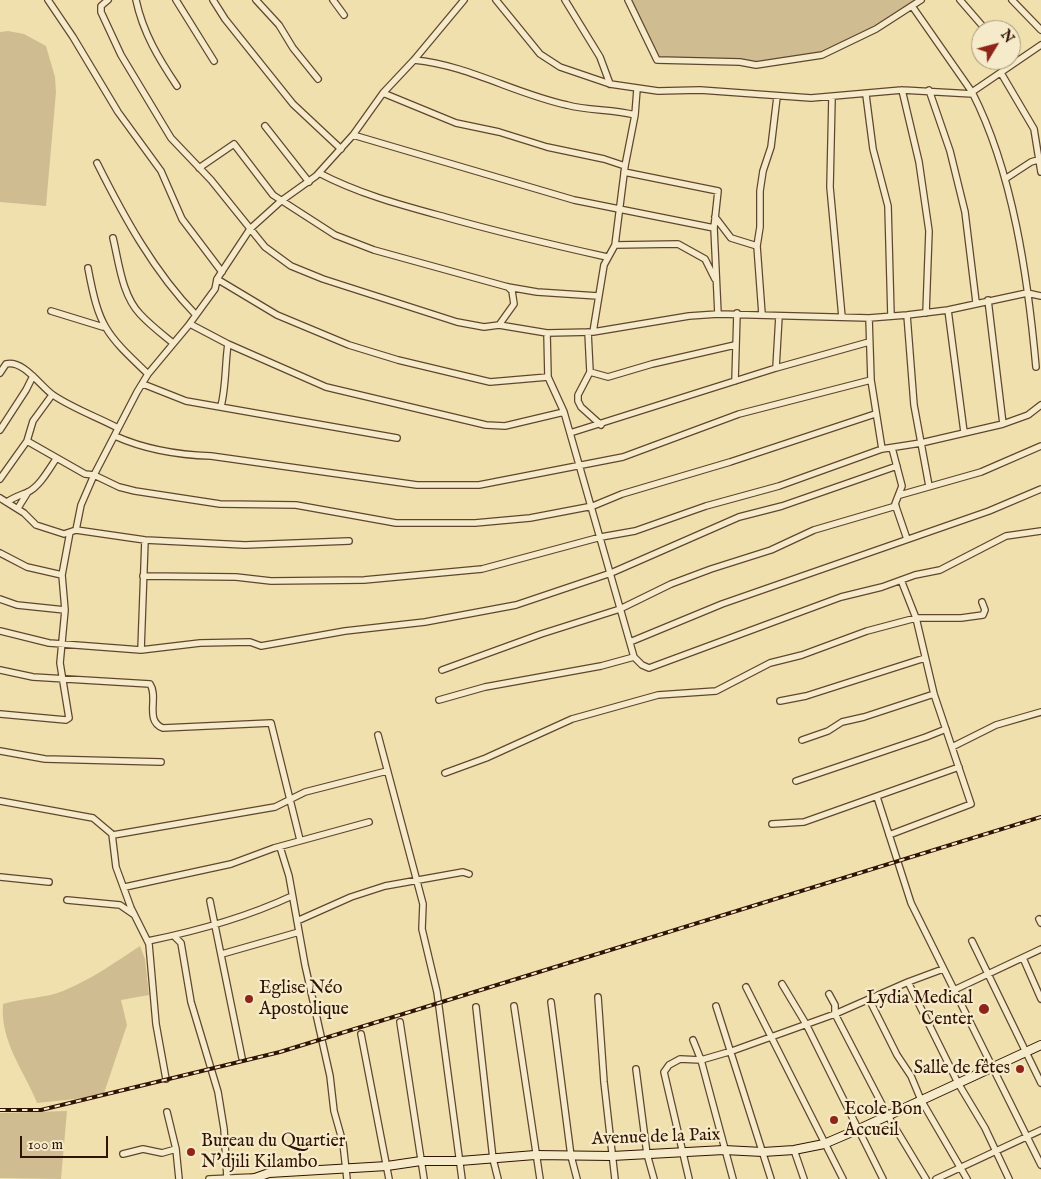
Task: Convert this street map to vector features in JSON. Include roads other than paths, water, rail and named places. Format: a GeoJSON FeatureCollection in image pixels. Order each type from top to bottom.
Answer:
{"type":"FeatureCollection","features":[{"type":"Feature","properties":{"kind":"street"},"geometry":{"type":"LineString","coordinates":[[48,0],[73,37],[118,112],[161,171],[182,219],[222,272]]}},
{"type":"Feature","properties":{"kind":"street"},"geometry":{"type":"LineString","coordinates":[[108,0],[101,6],[101,12],[121,55],[172,138],[250,229],[277,257],[323,279],[457,322],[484,327],[499,325],[547,333],[591,332],[689,316],[718,314],[737,313],[842,318],[907,315],[948,310],[976,302],[1027,293],[1041,296]]}},
{"type":"Feature","properties":{"kind":"street"},"geometry":{"type":"LineString","coordinates":[[136,0],[145,31],[157,56],[176,86]]}},
{"type":"Feature","properties":{"kind":"street"},"geometry":{"type":"LineString","coordinates":[[176,0],[214,61]]}},
{"type":"Feature","properties":{"kind":"street"},"geometry":{"type":"LineString","coordinates":[[213,0],[225,19],[293,104],[341,149]]}},
{"type":"Feature","properties":{"kind":"street"},"geometry":{"type":"LineString","coordinates":[[256,0],[279,25],[293,48],[318,79]]}},
{"type":"Feature","properties":{"kind":"street"},"geometry":{"type":"LineString","coordinates":[[333,0],[344,15]]}},
{"type":"Feature","properties":{"kind":"street"},"geometry":{"type":"LineString","coordinates":[[0,714],[67,720],[69,718],[64,678],[60,663],[65,610],[62,575],[81,505],[118,428],[148,374],[190,324],[215,289],[217,279],[250,229],[281,201],[319,173],[353,135],[383,93],[414,60],[464,0]]}},
{"type":"Feature","properties":{"kind":"street"},"geometry":{"type":"LineString","coordinates":[[496,0],[540,54],[560,67],[610,84],[637,89],[658,91],[729,91],[777,97],[832,97],[902,90],[973,93],[1003,70]]}},
{"type":"Feature","properties":{"kind":"street"},"geometry":{"type":"LineString","coordinates":[[565,0],[600,57],[610,84]]}},
{"type":"Feature","properties":{"kind":"street"},"geometry":{"type":"LineString","coordinates":[[628,0],[657,60],[740,62],[756,65],[828,54],[876,29],[921,0]]}},
{"type":"Feature","properties":{"kind":"street"},"geometry":{"type":"LineString","coordinates":[[960,0],[977,20]]}},
{"type":"Feature","properties":{"kind":"street"},"geometry":{"type":"LineString","coordinates":[[1012,0],[1041,30]]}},
{"type":"Feature","properties":{"kind":"street"},"geometry":{"type":"LineString","coordinates":[[912,6],[973,93],[990,134],[1005,179],[1027,293],[1036,367]]}},
{"type":"Feature","properties":{"kind":"street"},"geometry":{"type":"LineString","coordinates":[[1021,57],[1041,45]]}},
{"type":"Feature","properties":{"kind":"street"},"geometry":{"type":"LineString","coordinates":[[414,60],[443,65],[567,106],[611,109],[635,115]]}},
{"type":"Feature","properties":{"kind":"street"},"geometry":{"type":"LineString","coordinates":[[1000,73],[1034,129],[1041,172]]}},
{"type":"Feature","properties":{"kind":"street"},"geometry":{"type":"LineString","coordinates":[[601,425],[581,407],[578,395],[590,372],[591,332],[598,296],[608,257],[615,245],[624,169],[635,115],[637,89]]}},
{"type":"Feature","properties":{"kind":"street"},"geometry":{"type":"LineString","coordinates":[[902,90],[919,162],[929,232],[926,313]]}},
{"type":"Feature","properties":{"kind":"street"},"geometry":{"type":"LineString","coordinates":[[929,90],[950,151],[965,212],[976,302]]}},
{"type":"Feature","properties":{"kind":"street"},"geometry":{"type":"LineString","coordinates":[[383,93],[456,124],[499,132],[624,169],[716,189],[718,193],[714,228],[718,314]]}},
{"type":"Feature","properties":{"kind":"street"},"geometry":{"type":"LineString","coordinates":[[866,94],[873,149],[888,206],[891,316]]}},
{"type":"Feature","properties":{"kind":"street"},"geometry":{"type":"LineString","coordinates":[[762,314],[757,246],[760,227],[761,185],[771,147],[777,97]]}},
{"type":"Feature","properties":{"kind":"street"},"geometry":{"type":"LineString","coordinates":[[832,97],[830,186],[842,318]]}},
{"type":"Feature","properties":{"kind":"street"},"geometry":{"type":"LineString","coordinates":[[265,126],[309,182]]}},
{"type":"Feature","properties":{"kind":"street"},"geometry":{"type":"LineString","coordinates":[[353,135],[574,200],[714,228]]}},
{"type":"Feature","properties":{"kind":"street"},"geometry":{"type":"LineString","coordinates":[[199,168],[234,144],[273,195],[335,235],[374,250],[508,288],[598,296]]}},
{"type":"Feature","properties":{"kind":"street"},"geometry":{"type":"LineString","coordinates":[[1005,179],[1031,162],[1040,159]]}},
{"type":"Feature","properties":{"kind":"street"},"geometry":{"type":"LineString","coordinates":[[97,163],[140,241],[178,295],[196,315]]}},
{"type":"Feature","properties":{"kind":"street"},"geometry":{"type":"LineString","coordinates":[[319,173],[347,188],[378,198],[489,229],[608,257]]}},
{"type":"Feature","properties":{"kind":"street"},"geometry":{"type":"LineString","coordinates":[[715,217],[732,238],[757,246]]}},
{"type":"Feature","properties":{"kind":"street"},"geometry":{"type":"LineString","coordinates":[[113,238],[123,281],[133,303],[139,313],[173,343]]}},
{"type":"Feature","properties":{"kind":"street"},"geometry":{"type":"LineString","coordinates":[[615,245],[678,244],[705,259],[716,281]]}},
{"type":"Feature","properties":{"kind":"street"},"geometry":{"type":"LineString","coordinates":[[88,268],[95,307],[100,320],[110,336]]}},
{"type":"Feature","properties":{"kind":"street"},"geometry":{"type":"LineString","coordinates":[[217,279],[277,315],[348,345],[391,358],[490,382],[548,377]]}},
{"type":"Feature","properties":{"kind":"street"},"geometry":{"type":"LineString","coordinates":[[499,325],[514,304],[512,291],[508,288]]}},
{"type":"Feature","properties":{"kind":"street"},"geometry":{"type":"LineString","coordinates":[[988,300],[1003,424]]}},
{"type":"Feature","properties":{"kind":"street"},"geometry":{"type":"LineString","coordinates":[[948,310],[964,432]]}},
{"type":"Feature","properties":{"kind":"street"},"geometry":{"type":"LineString","coordinates":[[51,311],[103,327],[120,349],[148,374]]}},
{"type":"Feature","properties":{"kind":"street"},"geometry":{"type":"LineString","coordinates":[[735,380],[737,313]]}},
{"type":"Feature","properties":{"kind":"street"},"geometry":{"type":"LineString","coordinates":[[907,315],[914,404],[929,486]]}},
{"type":"Feature","properties":{"kind":"street"},"geometry":{"type":"LineString","coordinates":[[776,368],[779,316]]}},
{"type":"Feature","properties":{"kind":"street"},"geometry":{"type":"LineString","coordinates":[[869,318],[875,414],[882,449]]}},
{"type":"Feature","properties":{"kind":"street"},"geometry":{"type":"LineString","coordinates":[[190,324],[228,344],[326,386],[486,425],[505,426],[564,412]]}},
{"type":"Feature","properties":{"kind":"street"},"geometry":{"type":"LineString","coordinates":[[547,333],[548,377],[564,412],[578,467],[602,537],[634,657],[642,666],[649,668],[835,599],[945,568],[1006,536],[1041,531]]}},
{"type":"Feature","properties":{"kind":"street"},"geometry":{"type":"LineString","coordinates":[[570,433],[601,425],[735,380],[869,342]]}},
{"type":"Feature","properties":{"kind":"street"},"geometry":{"type":"LineString","coordinates":[[220,406],[224,394],[223,379],[228,344]]}},
{"type":"Feature","properties":{"kind":"street"},"geometry":{"type":"LineString","coordinates":[[590,372],[608,377],[647,365],[736,345]]}},
{"type":"Feature","properties":{"kind":"street"},"geometry":{"type":"LineString","coordinates":[[0,373],[6,364],[9,363],[32,376],[52,395],[118,428]]}},
{"type":"Feature","properties":{"kind":"street"},"geometry":{"type":"LineString","coordinates":[[0,430],[26,390],[32,376]]}},
{"type":"Feature","properties":{"kind":"street"},"geometry":{"type":"LineString","coordinates":[[115,436],[131,443],[188,455],[218,456],[418,485],[479,485],[623,457],[739,414],[872,380]]}},
{"type":"Feature","properties":{"kind":"street"},"geometry":{"type":"LineString","coordinates":[[143,384],[176,398],[397,438]]}},
{"type":"Feature","properties":{"kind":"street"},"geometry":{"type":"LineString","coordinates":[[0,479],[27,441],[32,420],[52,395]]}},
{"type":"Feature","properties":{"kind":"street"},"geometry":{"type":"LineString","coordinates":[[143,576],[308,581],[364,580],[428,576],[482,569],[602,537],[635,531],[706,506],[779,486],[882,449],[921,443],[1003,424],[1028,415],[1041,405]]}},
{"type":"Feature","properties":{"kind":"street"},"geometry":{"type":"LineString","coordinates":[[27,441],[85,474],[94,475],[119,487],[152,494],[220,504],[296,505],[396,523],[458,523],[530,518],[591,506],[875,414]]}},
{"type":"Feature","properties":{"kind":"street"},"geometry":{"type":"LineString","coordinates":[[900,495],[981,472],[1041,446]]}},
{"type":"Feature","properties":{"kind":"street"},"geometry":{"type":"LineString","coordinates":[[892,448],[902,486],[896,506],[907,539]]}},
{"type":"Feature","properties":{"kind":"street"},"geometry":{"type":"LineString","coordinates":[[18,508],[28,492],[41,480],[56,459]]}},
{"type":"Feature","properties":{"kind":"street"},"geometry":{"type":"LineString","coordinates":[[0,631],[49,643],[61,642],[141,650],[200,643],[250,642],[261,646],[345,631],[425,622],[516,605],[611,573],[739,517],[782,506],[897,466]]}},
{"type":"Feature","properties":{"kind":"street"},"geometry":{"type":"LineString","coordinates":[[630,642],[722,604],[989,511],[1041,489]]}},
{"type":"Feature","properties":{"kind":"street"},"geometry":{"type":"LineString","coordinates":[[7,502],[22,492],[28,492]]}},
{"type":"Feature","properties":{"kind":"street"},"geometry":{"type":"LineString","coordinates":[[0,498],[18,508],[36,525],[64,534],[73,531],[145,540],[245,545],[349,541]]}},
{"type":"Feature","properties":{"kind":"street"},"geometry":{"type":"LineString","coordinates":[[442,670],[620,609],[671,584],[710,569],[771,550],[814,530],[896,506]]}},
{"type":"Feature","properties":{"kind":"street"},"geometry":{"type":"LineString","coordinates":[[141,650],[145,540]]}},
{"type":"Feature","properties":{"kind":"street"},"geometry":{"type":"LineString","coordinates":[[0,553],[27,567],[62,575]]}},
{"type":"Feature","properties":{"kind":"street"},"geometry":{"type":"LineString","coordinates":[[889,835],[969,805],[970,801],[934,694],[916,618],[901,580]]}},
{"type":"Feature","properties":{"kind":"street"},"geometry":{"type":"LineString","coordinates":[[0,599],[17,605],[65,610]]}},
{"type":"Feature","properties":{"kind":"street"},"geometry":{"type":"LineString","coordinates":[[445,773],[486,758],[572,719],[658,695],[716,691],[770,663],[802,655],[867,631],[916,618],[961,618],[983,615],[985,610],[982,602]]}},
{"type":"Feature","properties":{"kind":"street"},"geometry":{"type":"LineString","coordinates":[[439,700],[485,687],[601,666],[634,657]]}},
{"type":"Feature","properties":{"kind":"street"},"geometry":{"type":"LineString","coordinates":[[780,701],[813,694],[925,658]]}},
{"type":"Feature","properties":{"kind":"street"},"geometry":{"type":"LineString","coordinates":[[0,670],[33,677],[150,684],[152,688],[153,716],[157,724],[164,728],[271,723],[300,840]]}},
{"type":"Feature","properties":{"kind":"street"},"geometry":{"type":"LineString","coordinates":[[802,740],[828,731],[842,722],[864,717],[934,694]]}},
{"type":"Feature","properties":{"kind":"street"},"geometry":{"type":"LineString","coordinates":[[952,747],[996,725],[1041,712]]}},
{"type":"Feature","properties":{"kind":"street"},"geometry":{"type":"LineString","coordinates":[[796,781],[926,738],[946,729]]}},
{"type":"Feature","properties":{"kind":"street"},"geometry":{"type":"LineString","coordinates":[[378,735],[423,904],[422,929],[437,992],[462,1179]]}},
{"type":"Feature","properties":{"kind":"street"},"geometry":{"type":"LineString","coordinates":[[0,751],[45,759],[161,762]]}},
{"type":"Feature","properties":{"kind":"street"},"geometry":{"type":"LineString","coordinates":[[772,824],[804,822],[959,767]]}},
{"type":"Feature","properties":{"kind":"street"},"geometry":{"type":"LineString","coordinates":[[113,835],[275,807],[305,792],[387,771]]}},
{"type":"Feature","properties":{"kind":"street"},"geometry":{"type":"LineString","coordinates":[[877,797],[911,903],[1041,1165]]}},
{"type":"Feature","properties":{"kind":"street"},"geometry":{"type":"LineString","coordinates":[[0,801],[93,818],[113,835],[116,867],[134,915],[148,941],[156,1024],[166,1079]]}},
{"type":"Feature","properties":{"kind":"street"},"geometry":{"type":"LineString","coordinates":[[125,888],[231,864],[300,840],[369,822]]}},
{"type":"Feature","properties":{"kind":"street"},"geometry":{"type":"LineString","coordinates":[[280,847],[330,1076],[334,1111],[343,1142],[347,1179]]}},
{"type":"Feature","properties":{"kind":"street"},"geometry":{"type":"LineString","coordinates":[[297,921],[351,897],[385,886],[463,872],[469,874]]}},
{"type":"Feature","properties":{"kind":"street"},"geometry":{"type":"LineString","coordinates":[[0,877],[49,882]]}},
{"type":"Feature","properties":{"kind":"street"},"geometry":{"type":"LineString","coordinates":[[148,941],[214,925],[264,909],[292,896]]}},
{"type":"Feature","properties":{"kind":"street"},"geometry":{"type":"LineString","coordinates":[[67,900],[120,905],[134,915]]}},
{"type":"Feature","properties":{"kind":"street"},"geometry":{"type":"LineString","coordinates":[[210,900],[242,1058]]}},
{"type":"Feature","properties":{"kind":"street"},"geometry":{"type":"LineString","coordinates":[[222,954],[299,932]]}},
{"type":"Feature","properties":{"kind":"street"},"geometry":{"type":"LineString","coordinates":[[174,936],[181,942],[191,1002],[218,1092],[224,1129],[227,1178]]}},
{"type":"Feature","properties":{"kind":"street"},"geometry":{"type":"LineString","coordinates":[[972,941],[1041,1083]]}},
{"type":"Feature","properties":{"kind":"street"},"geometry":{"type":"LineString","coordinates":[[954,990],[1041,949]]}},
{"type":"Feature","properties":{"kind":"street"},"geometry":{"type":"LineString","coordinates":[[1023,958],[1041,999]]}},
{"type":"Feature","properties":{"kind":"street"},"geometry":{"type":"LineString","coordinates":[[689,1179],[681,1153],[664,1072],[669,1065],[680,1058],[701,1060],[732,1051],[870,1001],[908,982],[943,970]]}},
{"type":"Feature","properties":{"kind":"street"},"geometry":{"type":"LineString","coordinates":[[908,982],[958,1083],[1010,1179]]}},
{"type":"Feature","properties":{"kind":"street"},"geometry":{"type":"LineString","coordinates":[[782,984],[806,1024],[882,1179]]}},
{"type":"Feature","properties":{"kind":"street"},"geometry":{"type":"LineString","coordinates":[[746,987],[769,1036],[843,1179]]}},
{"type":"Feature","properties":{"kind":"street"},"geometry":{"type":"LineString","coordinates":[[828,994],[835,1005],[835,1014],[888,1116],[926,1179]]}},
{"type":"Feature","properties":{"kind":"street"},"geometry":{"type":"LineString","coordinates":[[598,997],[615,1179]]}},
{"type":"Feature","properties":{"kind":"street"},"geometry":{"type":"LineString","coordinates":[[870,1001],[897,1055],[912,1076],[921,1100],[967,1179]]}},
{"type":"Feature","properties":{"kind":"street"},"geometry":{"type":"LineString","coordinates":[[551,1002],[571,1156],[576,1179]]}},
{"type":"Feature","properties":{"kind":"street"},"geometry":{"type":"LineString","coordinates":[[514,1006],[540,1179]]}},
{"type":"Feature","properties":{"kind":"street"},"geometry":{"type":"LineString","coordinates":[[716,1006],[732,1051],[771,1179]]}},
{"type":"Feature","properties":{"kind":"street"},"geometry":{"type":"LineString","coordinates":[[476,1007],[493,1159],[498,1179]]}},
{"type":"Feature","properties":{"kind":"street"},"geometry":{"type":"LineString","coordinates":[[400,1022],[424,1179]]}},
{"type":"Feature","properties":{"kind":"street"},"geometry":{"type":"LineString","coordinates":[[361,1034],[389,1179]]}},
{"type":"Feature","properties":{"kind":"street"},"geometry":{"type":"LineString","coordinates":[[693,1040],[701,1060],[733,1179]]}},
{"type":"Feature","properties":{"kind":"street","name":"Avenue de la Paix"},"geometry":{"type":"LineString","coordinates":[[253,1178],[269,1173],[388,1166],[421,1161],[460,1161],[535,1155],[612,1156],[724,1150],[764,1152],[794,1150],[824,1144],[1041,1045]]}},
{"type":"Feature","properties":{"kind":"street"},"geometry":{"type":"LineString","coordinates":[[636,1069],[647,1154],[654,1179]]}},
{"type":"Feature","properties":{"kind":"street"},"geometry":{"type":"LineString","coordinates":[[167,1112],[176,1149],[179,1179]]}},
{"type":"Feature","properties":{"kind":"street"},"geometry":{"type":"LineString","coordinates":[[936,1179],[1041,1130]]}},
{"type":"Feature","properties":{"kind":"street"},"geometry":{"type":"LineString","coordinates":[[123,1154],[144,1149],[162,1153],[176,1149]]}},
{"type":"Feature","properties":{"kind":"street"},"geometry":{"type":"LineString","coordinates":[[794,1150],[804,1179]]}},
{"type":"Feature","properties":{"kind":"street"},"geometry":{"type":"LineString","coordinates":[[208,1179],[253,1178]]}},
{"type":"Feature","properties":{"kind":"railway"},"geometry":{"type":"LineString","coordinates":[[0,1110],[41,1110],[280,1052],[1041,817]]}},
{"type":"Feature","properties":{"kind":"place","name":"Eglise Néo Apostolique"},"geometry":{"type":"Point","coordinates":[249,999]}},
{"type":"Feature","properties":{"kind":"place","name":"Lydia Medical Center"},"geometry":{"type":"Point","coordinates":[984,1009]}},
{"type":"Feature","properties":{"kind":"place","name":"Salle de fêtes"},"geometry":{"type":"Point","coordinates":[1020,1069]}},
{"type":"Feature","properties":{"kind":"place","name":"Ecole Bon Accueil"},"geometry":{"type":"Point","coordinates":[834,1120]}},
{"type":"Feature","properties":{"kind":"place","name":"Bureau du Quartier N'djili Kilambo"},"geometry":{"type":"Point","coordinates":[191,1152]}}]}
